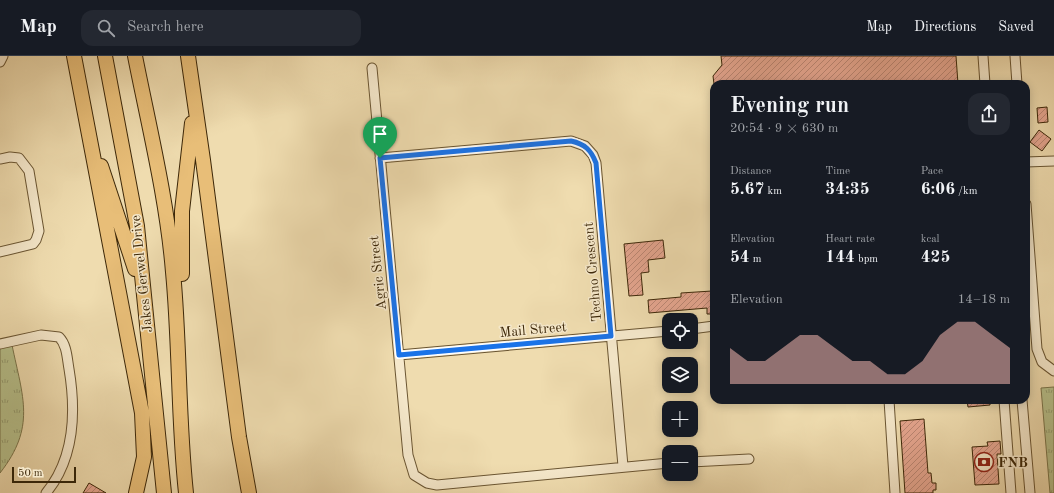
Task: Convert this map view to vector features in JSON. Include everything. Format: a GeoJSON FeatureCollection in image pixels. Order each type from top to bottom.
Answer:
{"type":"FeatureCollection","features":[{"type":"Feature","properties":{"kind":"highway"},"geometry":{"type":"LineString","coordinates":[[74,56],[142,413],[144,457],[136,493]]}},
{"type":"Feature","properties":{"kind":"highway","name":"Jakes Gerwel Drive"},"geometry":{"type":"LineString","coordinates":[[105,56],[137,226],[164,493]]}},
{"type":"Feature","properties":{"kind":"highway"},"geometry":{"type":"LineString","coordinates":[[136,56],[166,214],[174,272],[178,330],[182,448],[186,493]]}},
{"type":"Feature","properties":{"kind":"highway"},"geometry":{"type":"LineString","coordinates":[[188,56],[203,160],[238,437],[249,493]]}},
{"type":"Feature","properties":{"kind":"highway"},"geometry":{"type":"LineString","coordinates":[[178,330],[182,306],[182,212],[194,103]]}},
{"type":"Feature","properties":{"kind":"highway"},"geometry":{"type":"LineString","coordinates":[[84,110],[144,294]]}},
{"type":"Feature","properties":{"kind":"street"},"geometry":{"type":"LineString","coordinates":[[0,62],[3,56]]}},
{"type":"Feature","properties":{"kind":"street"},"geometry":{"type":"LineString","coordinates":[[983,56],[985,80]]}},
{"type":"Feature","properties":{"kind":"street"},"geometry":{"type":"LineString","coordinates":[[1015,56],[1017,80]]}},
{"type":"Feature","properties":{"kind":"street","name":"Agric Street"},"geometry":{"type":"LineString","coordinates":[[372,68],[408,455],[414,475],[427,482],[437,485],[623,466]]}},
{"type":"Feature","properties":{"kind":"street","name":"Techno Crescent"},"geometry":{"type":"LineString","coordinates":[[380,158],[571,141],[585,146],[593,155],[596,163],[623,466]]}},
{"type":"Feature","properties":{"kind":"street"},"geometry":{"type":"LineString","coordinates":[[0,159],[10,157],[19,158],[29,171],[39,231],[33,244],[0,252]]}},
{"type":"Feature","properties":{"kind":"street"},"geometry":{"type":"LineString","coordinates":[[1030,162],[1054,161]]}},
{"type":"Feature","properties":{"kind":"street"},"geometry":{"type":"LineString","coordinates":[[1030,257],[1037,349],[1040,358],[1045,365],[1054,371]]}},
{"type":"Feature","properties":{"kind":"street"},"geometry":{"type":"LineString","coordinates":[[698,328],[710,327]]}},
{"type":"Feature","properties":{"kind":"street","name":"Mail Street"},"geometry":{"type":"LineString","coordinates":[[399,355],[662,332]]}},
{"type":"Feature","properties":{"kind":"street"},"geometry":{"type":"LineString","coordinates":[[0,344],[48,335],[59,337],[65,348],[73,396],[70,441],[59,475],[46,493]]}},
{"type":"Feature","properties":{"kind":"street"},"geometry":{"type":"LineString","coordinates":[[888,404],[895,493]]}},
{"type":"Feature","properties":{"kind":"street"},"geometry":{"type":"LineString","coordinates":[[1004,404],[1011,493]]}},
{"type":"Feature","properties":{"kind":"street"},"geometry":{"type":"LineString","coordinates":[[1022,404],[1030,493]]}},
{"type":"Feature","properties":{"kind":"street"},"geometry":{"type":"LineString","coordinates":[[698,462],[749,459]]}},
{"type":"Feature","properties":{"kind":"street"},"geometry":{"type":"LineString","coordinates":[[623,466],[662,464]]}},
{"type":"Feature","properties":{"kind":"green space"},"geometry":{"type":"Polygon","coordinates":[[[12,345],[23,397],[23,426],[19,441],[0,473],[0,348],[12,345]]]}},
{"type":"Feature","properties":{"kind":"green space"},"geometry":{"type":"Polygon","coordinates":[[[1054,387],[1054,493],[1050,493],[1041,388],[1054,387]]]}},
{"type":"Feature","properties":{"kind":"building"},"geometry":{"type":"Polygon","coordinates":[[[721,56],[956,56],[958,80],[714,80],[713,76],[722,65],[721,56]]]}},
{"type":"Feature","properties":{"kind":"building"},"geometry":{"type":"Polygon","coordinates":[[[1047,107],[1048,122],[1038,123],[1037,108],[1047,107]]]}},
{"type":"Feature","properties":{"kind":"building"},"geometry":{"type":"Polygon","coordinates":[[[1039,130],[1051,139],[1042,151],[1030,142],[1039,130]]]}},
{"type":"Feature","properties":{"kind":"building"},"geometry":{"type":"Polygon","coordinates":[[[663,240],[665,258],[648,260],[649,272],[641,273],[643,295],[629,296],[624,244],[663,240]]]}},
{"type":"Feature","properties":{"kind":"building"},"geometry":{"type":"Polygon","coordinates":[[[710,291],[710,314],[707,314],[707,308],[649,313],[648,300],[681,297],[681,293],[710,291]]]}},
{"type":"Feature","properties":{"kind":"building"},"geometry":{"type":"Polygon","coordinates":[[[968,404],[990,404],[990,405],[968,407],[968,404]]]}},
{"type":"Feature","properties":{"kind":"building"},"geometry":{"type":"Polygon","coordinates":[[[924,419],[928,473],[931,473],[932,483],[936,483],[936,490],[933,490],[933,493],[905,493],[900,421],[924,419]]]}},
{"type":"Feature","properties":{"kind":"building"},"geometry":{"type":"Polygon","coordinates":[[[1000,441],[1001,454],[997,454],[999,484],[975,485],[972,447],[988,446],[987,442],[1000,441]]]}},
{"type":"Feature","properties":{"kind":"building"},"geometry":{"type":"Polygon","coordinates":[[[89,483],[106,493],[83,493],[89,483]]]}},
{"type":"Feature","properties":{"kind":"place","name":"FNB"},"geometry":{"type":"Point","coordinates":[984,462]}},
{"type":"Feature","properties":{"kind":"route"},"geometry":{"type":"LineString","coordinates":[[571,141],[585,146],[593,155],[596,163],[611,336],[399,355],[380,158],[571,141]]}}]}
